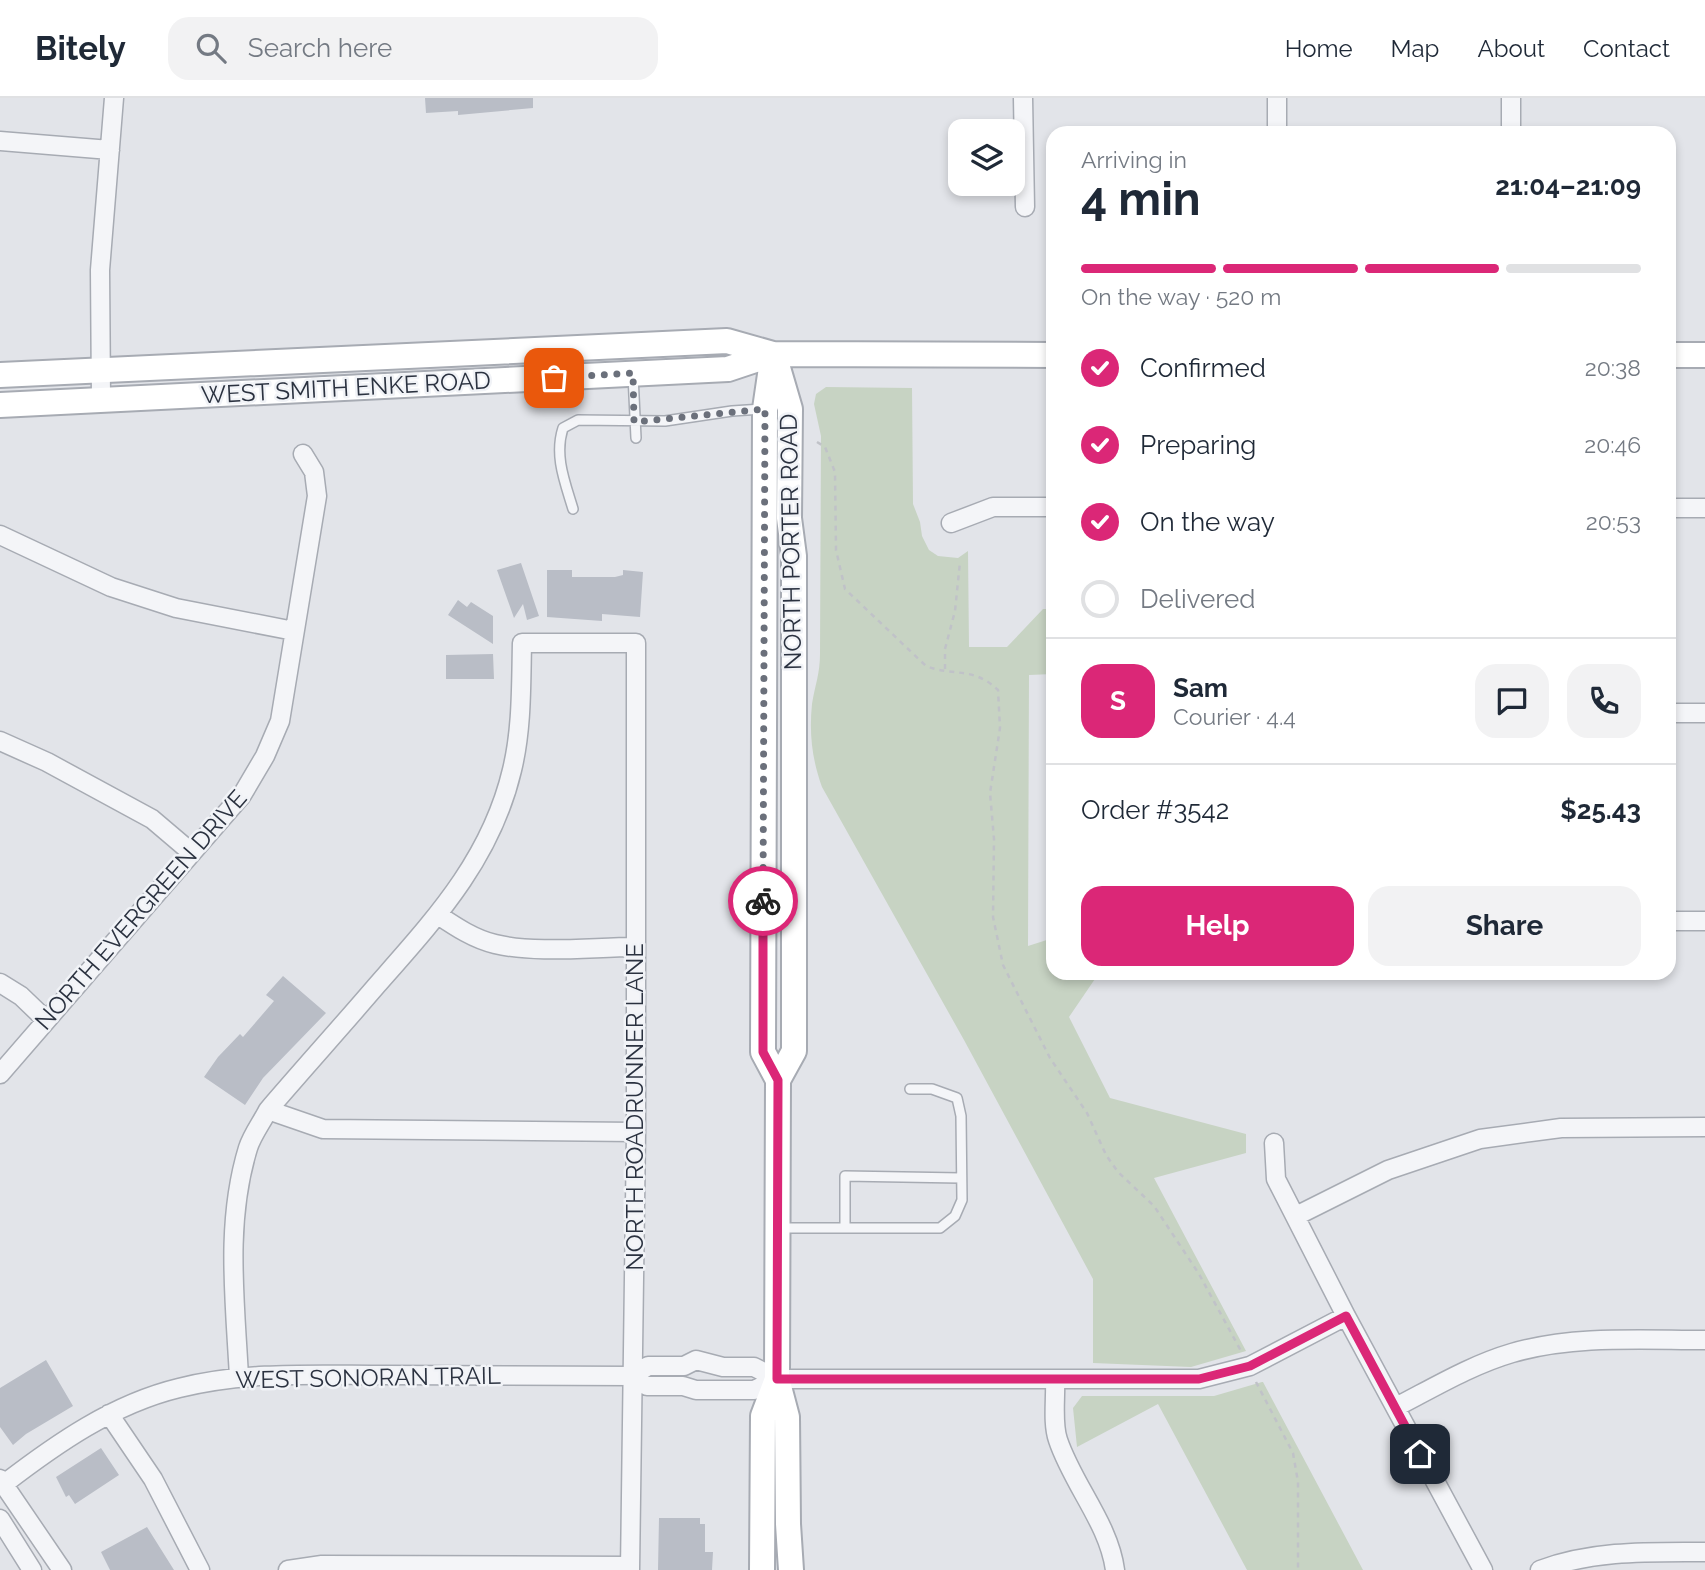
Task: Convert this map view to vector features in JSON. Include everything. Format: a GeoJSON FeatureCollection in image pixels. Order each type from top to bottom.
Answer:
{"type":"FeatureCollection","features":[{"type":"Feature","properties":{"kind":"street"},"geometry":{"type":"LineString","coordinates":[[101,398],[100,270],[114,98]]}},
{"type":"Feature","properties":{"kind":"street"},"geometry":{"type":"LineString","coordinates":[[1023,98],[1025,207]]}},
{"type":"Feature","properties":{"kind":"street"},"geometry":{"type":"LineString","coordinates":[[1277,98],[1277,126]]}},
{"type":"Feature","properties":{"kind":"street"},"geometry":{"type":"LineString","coordinates":[[1510,98],[1511,126]]}},
{"type":"Feature","properties":{"kind":"street"},"geometry":{"type":"LineString","coordinates":[[0,141],[110,149]]}},
{"type":"Feature","properties":{"kind":"street","name":"WEST SMITH ENKE ROAD"},"geometry":{"type":"LineString","coordinates":[[0,375],[727,341],[774,354],[1046,355]]}},
{"type":"Feature","properties":{"kind":"street","name":"WEST SMITH ENKE ROAD"},"geometry":{"type":"LineString","coordinates":[[0,405],[728,369],[774,354]]}},
{"type":"Feature","properties":{"kind":"street","name":"NORTH PORTER ROAD"},"geometry":{"type":"LineString","coordinates":[[774,354],[765,409],[763,1052],[778,1080],[777,1379],[787,1417],[791,1570]]}},
{"type":"Feature","properties":{"kind":"street","name":"NORTH PORTER ROAD"},"geometry":{"type":"LineString","coordinates":[[774,354],[790,409],[789,518],[794,555],[794,1051],[778,1080]]}},
{"type":"Feature","properties":{"kind":"street"},"geometry":{"type":"LineString","coordinates":[[1676,355],[1705,355]]}},
{"type":"Feature","properties":{"kind":"street","name":"NORTH EVERGREEN DRIVE"},"geometry":{"type":"LineString","coordinates":[[0,1074],[242,795],[265,756],[280,721],[317,496],[314,472],[303,453]]}},
{"type":"Feature","properties":{"kind":"street"},"geometry":{"type":"LineString","coordinates":[[951,523],[993,507],[1046,507]]}},
{"type":"Feature","properties":{"kind":"street"},"geometry":{"type":"LineString","coordinates":[[1676,508],[1705,508]]}},
{"type":"Feature","properties":{"kind":"street"},"geometry":{"type":"LineString","coordinates":[[0,535],[111,587],[176,608],[294,631]]}},
{"type":"Feature","properties":{"kind":"street","name":"NORTH ROADRUNNER LANE"},"geometry":{"type":"LineString","coordinates":[[438,915],[475,863],[496,821],[512,770],[521,713],[522,643],[636,643],[636,1132],[630,1568]]}},
{"type":"Feature","properties":{"kind":"street"},"geometry":{"type":"LineString","coordinates":[[1676,713],[1705,713]]}},
{"type":"Feature","properties":{"kind":"street"},"geometry":{"type":"LineString","coordinates":[[0,741],[47,762],[152,820],[192,853]]}},
{"type":"Feature","properties":{"kind":"street"},"geometry":{"type":"LineString","coordinates":[[239,1377],[233,1259],[234,1206],[249,1146],[268,1110],[438,915],[469,935],[496,944],[532,947],[635,947]]}},
{"type":"Feature","properties":{"kind":"street"},"geometry":{"type":"LineString","coordinates":[[1676,921],[1705,921]]}},
{"type":"Feature","properties":{"kind":"street"},"geometry":{"type":"LineString","coordinates":[[0,983],[21,996],[47,1020]]}},
{"type":"Feature","properties":{"kind":"street"},"geometry":{"type":"LineString","coordinates":[[268,1110],[323,1129],[636,1132]]}},
{"type":"Feature","properties":{"kind":"street"},"geometry":{"type":"LineString","coordinates":[[1296,1216],[1388,1170],[1479,1139],[1561,1128],[1705,1127]]}},
{"type":"Feature","properties":{"kind":"street"},"geometry":{"type":"LineString","coordinates":[[1275,1143],[1276,1179],[1346,1316],[1483,1570]]}},
{"type":"Feature","properties":{"kind":"street"},"geometry":{"type":"LineString","coordinates":[[777,1379],[1199,1379],[1250,1366],[1346,1316]]}},
{"type":"Feature","properties":{"kind":"street"},"geometry":{"type":"LineString","coordinates":[[1396,1407],[1475,1367],[1513,1353],[1567,1343],[1705,1340]]}},
{"type":"Feature","properties":{"kind":"street","name":"WEST SONORAN TRAIL"},"geometry":{"type":"LineString","coordinates":[[2,1482],[61,1440],[109,1414],[177,1388],[239,1377],[633,1376],[648,1366],[684,1366],[696,1360],[723,1367],[754,1367],[777,1379]]}},
{"type":"Feature","properties":{"kind":"street","name":"WEST SONORAN TRAIL"},"geometry":{"type":"LineString","coordinates":[[633,1376],[647,1386],[682,1386],[696,1390],[754,1390],[777,1379]]}},
{"type":"Feature","properties":{"kind":"street","name":"NORTH PORTER ROAD"},"geometry":{"type":"LineString","coordinates":[[762,1570],[763,1416],[777,1379]]}},
{"type":"Feature","properties":{"kind":"street"},"geometry":{"type":"LineString","coordinates":[[1055,1379],[1057,1437],[1077,1485],[1109,1542],[1115,1570]]}},
{"type":"Feature","properties":{"kind":"street"},"geometry":{"type":"LineString","coordinates":[[109,1414],[153,1479],[200,1570]]}},
{"type":"Feature","properties":{"kind":"street"},"geometry":{"type":"LineString","coordinates":[[2,1482],[62,1570]]}},
{"type":"Feature","properties":{"kind":"street"},"geometry":{"type":"LineString","coordinates":[[0,1519],[33,1570]]}},
{"type":"Feature","properties":{"kind":"street"},"geometry":{"type":"LineString","coordinates":[[1541,1570],[1584,1556],[1635,1552],[1705,1552]]}},
{"type":"Feature","properties":{"kind":"street"},"geometry":{"type":"LineString","coordinates":[[288,1570],[321,1565],[630,1568]]}},
{"type":"Feature","properties":{"kind":"lane"},"geometry":{"type":"LineString","coordinates":[[633,373],[636,438]]}},
{"type":"Feature","properties":{"kind":"lane"},"geometry":{"type":"LineString","coordinates":[[573,509],[560,462],[558,443],[563,428],[578,420],[634,422],[765,409]]}},
{"type":"Feature","properties":{"kind":"lane"},"geometry":{"type":"LineString","coordinates":[[778,1228],[940,1228],[955,1216],[961,1200],[961,1116],[957,1098],[932,1089],[910,1089]]}},
{"type":"Feature","properties":{"kind":"lane"},"geometry":{"type":"LineString","coordinates":[[845,1228],[845,1176],[960,1178]]}},
{"type":"Feature","properties":{"kind":"path"},"geometry":{"type":"LineString","coordinates":[[817,442],[825,447],[835,472],[836,550],[845,589],[926,666],[958,670],[986,680],[998,690],[1000,728],[990,793],[994,839],[993,917],[1008,979],[1059,1074],[1087,1113],[1106,1155],[1118,1171],[1154,1206],[1199,1274],[1250,1366],[1263,1400],[1293,1453],[1298,1482],[1298,1570]]}},
{"type":"Feature","properties":{"kind":"path"},"geometry":{"type":"LineString","coordinates":[[945,670],[945,649],[955,611],[960,562]]}},
{"type":"Feature","properties":{"kind":"green space"},"geometry":{"type":"Polygon","coordinates":[[[826,387],[912,388],[913,504],[929,550],[938,556],[958,558],[968,551],[969,647],[1007,647],[1046,609],[1046,674],[1029,675],[1028,946],[1046,940],[1046,980],[1094,980],[1069,1017],[1110,1098],[1246,1134],[1246,1153],[1154,1178],[1246,1351],[1191,1367],[1093,1363],[1093,1279],[964,1040],[822,787],[812,746],[811,726],[820,654],[821,436],[814,404],[816,394],[826,387]]]}},
{"type":"Feature","properties":{"kind":"green space"},"geometry":{"type":"Polygon","coordinates":[[[1263,1382],[1363,1570],[1247,1570],[1158,1404],[1077,1447],[1073,1408],[1082,1396],[1214,1396],[1263,1382]]]}},
{"type":"Feature","properties":{"kind":"building"},"geometry":{"type":"Polygon","coordinates":[[[425,98],[533,98],[533,108],[458,115],[458,111],[426,113],[425,98]]]}},
{"type":"Feature","properties":{"kind":"building"},"geometry":{"type":"Polygon","coordinates":[[[521,563],[539,616],[527,620],[523,604],[514,618],[497,570],[521,563]]]}},
{"type":"Feature","properties":{"kind":"building"},"geometry":{"type":"Polygon","coordinates":[[[547,570],[572,570],[572,577],[615,577],[623,575],[623,570],[643,572],[640,617],[602,614],[602,621],[547,617],[547,570]]]}},
{"type":"Feature","properties":{"kind":"building"},"geometry":{"type":"Polygon","coordinates":[[[458,600],[467,607],[471,602],[493,616],[493,644],[448,615],[458,600]]]}},
{"type":"Feature","properties":{"kind":"building"},"geometry":{"type":"Polygon","coordinates":[[[493,654],[494,679],[446,679],[446,655],[493,654]]]}},
{"type":"Feature","properties":{"kind":"building"},"geometry":{"type":"Polygon","coordinates":[[[283,976],[326,1013],[263,1078],[245,1105],[204,1077],[218,1057],[240,1034],[243,1037],[274,1001],[266,995],[283,976]]]}},
{"type":"Feature","properties":{"kind":"building"},"geometry":{"type":"Polygon","coordinates":[[[46,1360],[73,1406],[26,1434],[13,1445],[0,1427],[0,1388],[46,1360]]]}},
{"type":"Feature","properties":{"kind":"building"},"geometry":{"type":"Polygon","coordinates":[[[101,1448],[119,1475],[75,1504],[69,1495],[66,1497],[56,1477],[101,1448]]]}},
{"type":"Feature","properties":{"kind":"building"},"geometry":{"type":"Polygon","coordinates":[[[659,1518],[700,1518],[700,1524],[705,1524],[705,1552],[713,1552],[712,1570],[658,1570],[659,1518]]]}},
{"type":"Feature","properties":{"kind":"building"},"geometry":{"type":"Polygon","coordinates":[[[147,1527],[174,1570],[110,1570],[101,1552],[147,1527]]]}},
{"type":"Feature","properties":{"kind":"way so far"},"geometry":{"type":"LineString","coordinates":[[554,378],[633,373],[634,422],[765,409],[763,901]]}},
{"type":"Feature","properties":{"kind":"route"},"geometry":{"type":"LineString","coordinates":[[763,901],[763,1052],[778,1080],[777,1379],[1199,1379],[1250,1366],[1346,1316],[1420,1454]]}}]}
